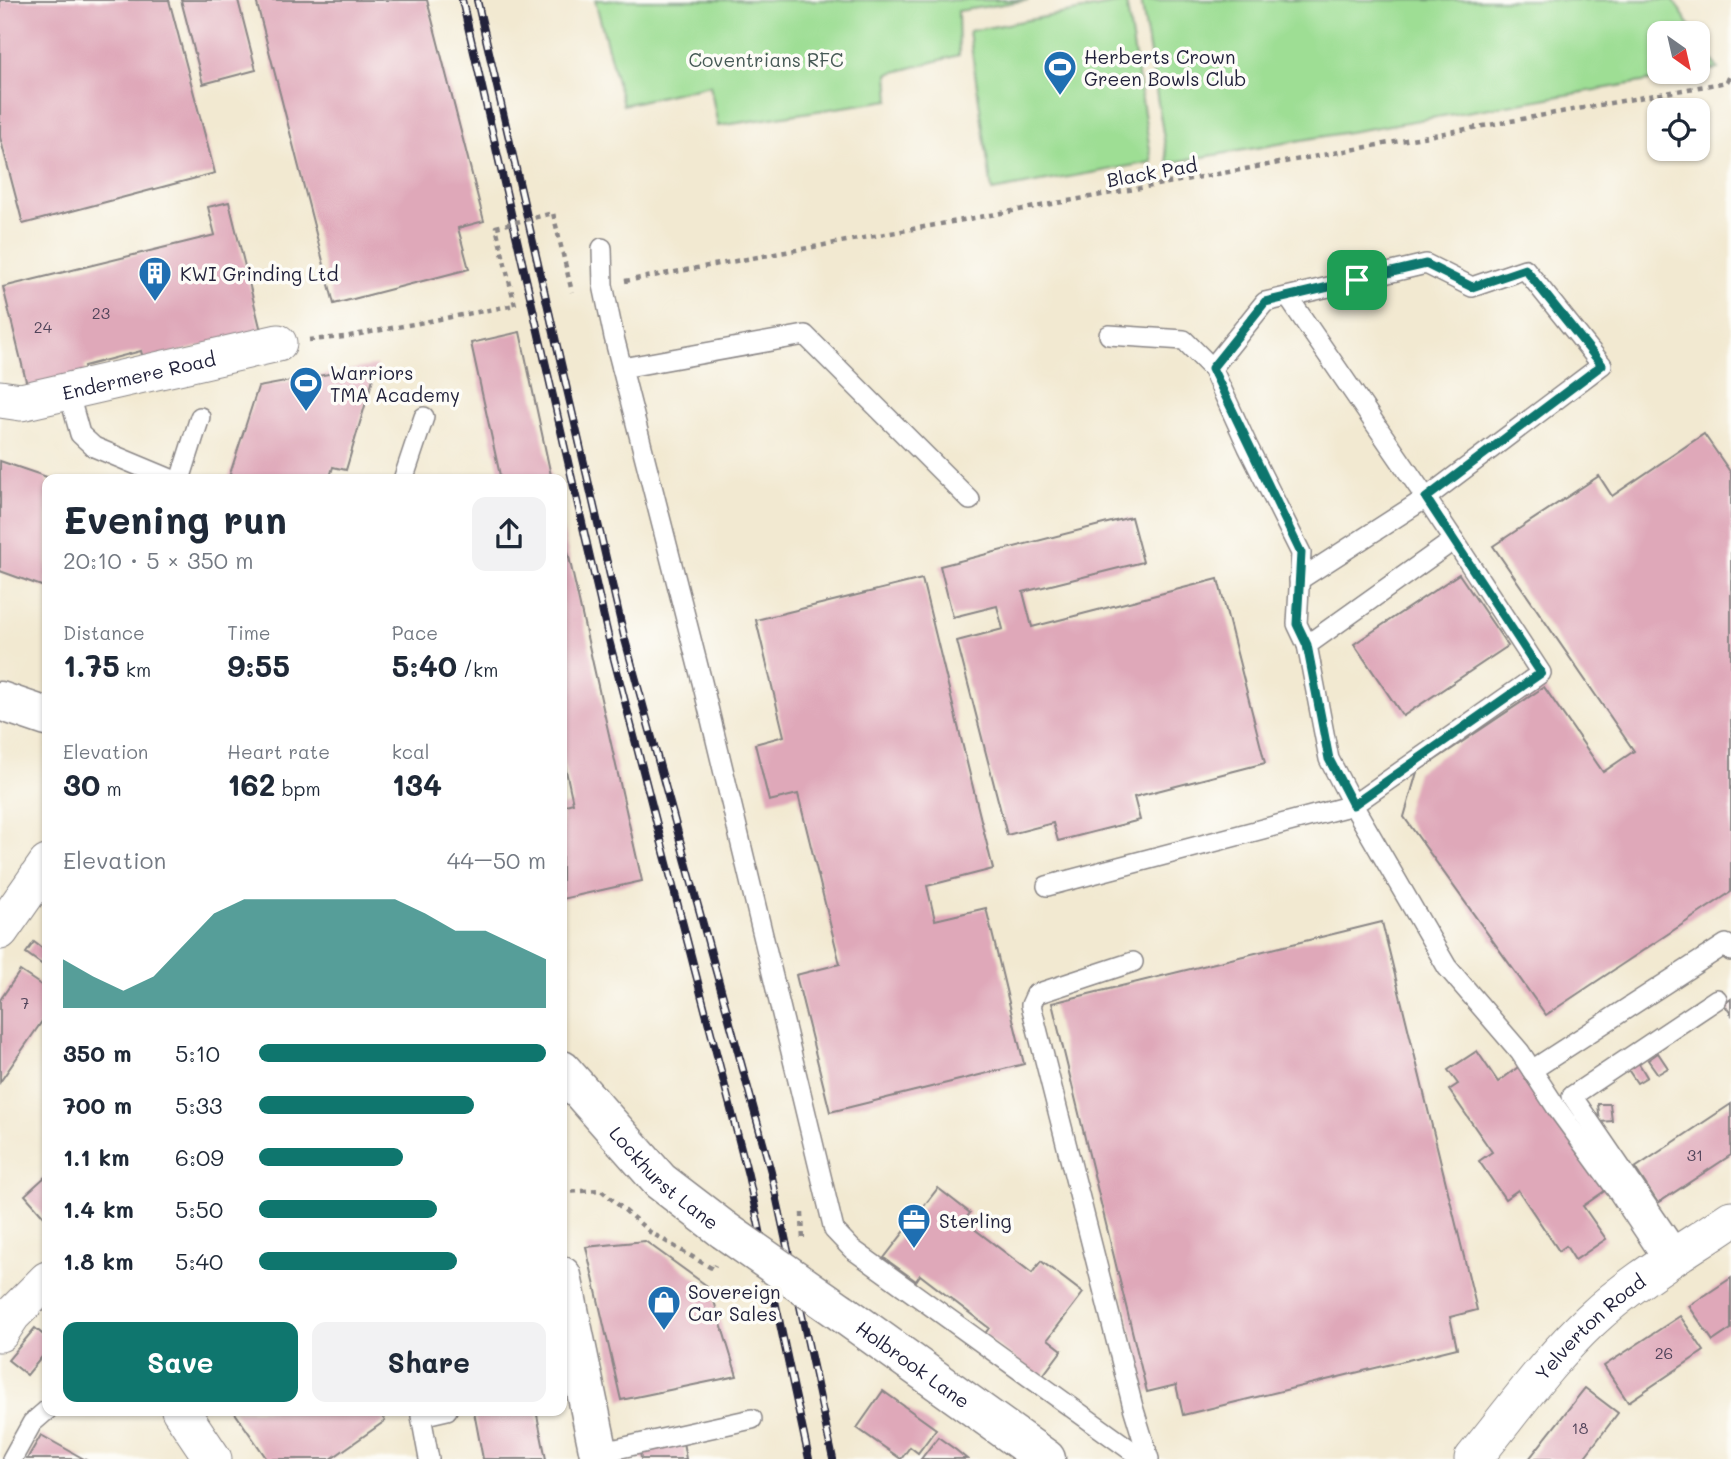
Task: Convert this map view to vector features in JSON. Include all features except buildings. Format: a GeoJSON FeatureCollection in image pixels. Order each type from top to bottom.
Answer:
{"type":"FeatureCollection","features":[{"type":"Feature","properties":{"kind":"main road"},"geometry":{"type":"LineString","coordinates":[[0,701],[42,715]]}},
{"type":"Feature","properties":{"kind":"main road","name":"Lockhurst Lane"},"geometry":{"type":"LineString","coordinates":[[567,1076],[660,1181],[724,1230],[792,1262]]}},
{"type":"Feature","properties":{"kind":"main road","name":"Holbrook Lane"},"geometry":{"type":"LineString","coordinates":[[792,1262],[841,1312],[1046,1459]]}},
{"type":"Feature","properties":{"kind":"main road"},"geometry":{"type":"LineString","coordinates":[[567,1325],[573,1384],[599,1456]]}},
{"type":"Feature","properties":{"kind":"street","name":"Endermere Road"},"geometry":{"type":"LineString","coordinates":[[0,399],[21,402],[278,343]]}},
{"type":"Feature","properties":{"kind":"street"},"geometry":{"type":"LineString","coordinates":[[0,931],[42,871]]}},
{"type":"Feature","properties":{"kind":"street","name":"Yelverton Road"},"geometry":{"type":"LineString","coordinates":[[1472,1459],[1592,1319],[1731,1219]]}},
{"type":"Feature","properties":{"kind":"street"},"geometry":{"type":"LineString","coordinates":[[0,1333],[12,1315],[42,1285]]}},
{"type":"Feature","properties":{"kind":"street"},"geometry":{"type":"LineString","coordinates":[[184,1416],[213,1459]]}},
{"type":"Feature","properties":{"kind":"lane"},"geometry":{"type":"LineString","coordinates":[[602,248],[603,285],[622,368],[702,682],[834,1230],[852,1249],[1143,1459]]}},
{"type":"Feature","properties":{"kind":"lane"},"geometry":{"type":"LineString","coordinates":[[1212,368],[1265,302],[1426,264],[1472,287],[1525,269],[1602,365],[1426,498],[1299,580]]}},
{"type":"Feature","properties":{"kind":"lane"},"geometry":{"type":"LineString","coordinates":[[1047,886],[1353,805],[1541,673],[1426,498],[1288,297]]}},
{"type":"Feature","properties":{"kind":"lane"},"geometry":{"type":"LineString","coordinates":[[622,368],[805,335],[970,500]]}},
{"type":"Feature","properties":{"kind":"lane"},"geometry":{"type":"LineString","coordinates":[[1109,335],[1184,340],[1212,368],[1301,553],[1297,624],[1307,645],[1329,759],[1447,967],[1520,1052],[1673,1259]]}},
{"type":"Feature","properties":{"kind":"lane"},"geometry":{"type":"LineString","coordinates":[[68,391],[80,434],[94,447],[159,474]]}},
{"type":"Feature","properties":{"kind":"lane"},"geometry":{"type":"LineString","coordinates":[[182,474],[201,417]]}},
{"type":"Feature","properties":{"kind":"lane"},"geometry":{"type":"LineString","coordinates":[[405,474],[424,417]]}},
{"type":"Feature","properties":{"kind":"lane"},"geometry":{"type":"LineString","coordinates":[[1307,645],[1454,540]]}},
{"type":"Feature","properties":{"kind":"lane"},"geometry":{"type":"LineString","coordinates":[[1532,1070],[1726,944],[1731,951]]}},
{"type":"Feature","properties":{"kind":"lane"},"geometry":{"type":"LineString","coordinates":[[1133,962],[1036,994],[1031,1005],[1133,1408],[1149,1459]]}},
{"type":"Feature","properties":{"kind":"lane"},"geometry":{"type":"LineString","coordinates":[[1673,1259],[1572,1096],[1717,999]]}},
{"type":"Feature","properties":{"kind":"lane"},"geometry":{"type":"LineString","coordinates":[[12,1459],[33,1423],[42,1415]]}},
{"type":"Feature","properties":{"kind":"lane"},"geometry":{"type":"LineString","coordinates":[[421,1416],[429,1459]]}},
{"type":"Feature","properties":{"kind":"lane"},"geometry":{"type":"LineString","coordinates":[[599,1456],[752,1419]]}},
{"type":"Feature","properties":{"kind":"path","name":"Black Pad"},"geometry":{"type":"LineString","coordinates":[[278,343],[344,337],[515,305],[496,227],[553,213],[572,292],[1727,82],[1731,73]]}},
{"type":"Feature","properties":{"kind":"path"},"geometry":{"type":"LineString","coordinates":[[567,1192],[601,1190],[650,1232],[713,1269]]}},
{"type":"Feature","properties":{"kind":"path"},"geometry":{"type":"LineString","coordinates":[[792,1262],[801,1206]]}},
{"type":"Feature","properties":{"kind":"green space","name":"Coventrians RFC"},"geometry":{"type":"Polygon","coordinates":[[[595,0],[1029,0],[958,11],[959,55],[888,74],[890,100],[718,126],[710,85],[623,105],[595,0]]]}},
{"type":"Feature","properties":{"kind":"green space"},"geometry":{"type":"Polygon","coordinates":[[[1141,0],[1673,0],[1687,21],[1647,21],[1647,81],[1168,163],[1141,0]]]}},
{"type":"Feature","properties":{"kind":"green space","name":"Herberts Crown Green Bowls Club"},"geometry":{"type":"Polygon","coordinates":[[[1126,2],[1152,162],[992,191],[969,31],[1126,2]]]}},
{"type":"Feature","properties":{"kind":"green space"},"geometry":{"type":"Polygon","coordinates":[[[1710,56],[1718,69],[1710,70],[1710,56]]]}},
{"type":"Feature","properties":{"kind":"railway"},"geometry":{"type":"LineString","coordinates":[[462,0],[609,640],[748,1175],[809,1459]]}},
{"type":"Feature","properties":{"kind":"railway"},"geometry":{"type":"LineString","coordinates":[[477,0],[624,636],[771,1172],[833,1459]]}},
{"type":"Feature","properties":{"kind":"place","name":"Herberts Crown Green Bowls Club"},"geometry":{"type":"Point","coordinates":[1060,97]}},
{"type":"Feature","properties":{"kind":"place","name":"KWI Grinding Ltd"},"geometry":{"type":"Point","coordinates":[155,303]}},
{"type":"Feature","properties":{"kind":"place","name":"Warriors TMA Academy"},"geometry":{"type":"Point","coordinates":[306,413]}},
{"type":"Feature","properties":{"kind":"place","name":"Sterling"},"geometry":{"type":"Point","coordinates":[914,1250]}},
{"type":"Feature","properties":{"kind":"place","name":"Sovereign Car Sales"},"geometry":{"type":"Point","coordinates":[664,1332]}},
{"type":"Feature","properties":{"kind":"route"},"geometry":{"type":"LineString","coordinates":[[1426,264],[1472,287],[1525,269],[1602,365],[1426,498],[1541,673],[1353,805],[1329,759],[1307,645],[1297,624],[1301,553],[1212,368],[1265,302],[1357,280],[1426,264]]}}]}
